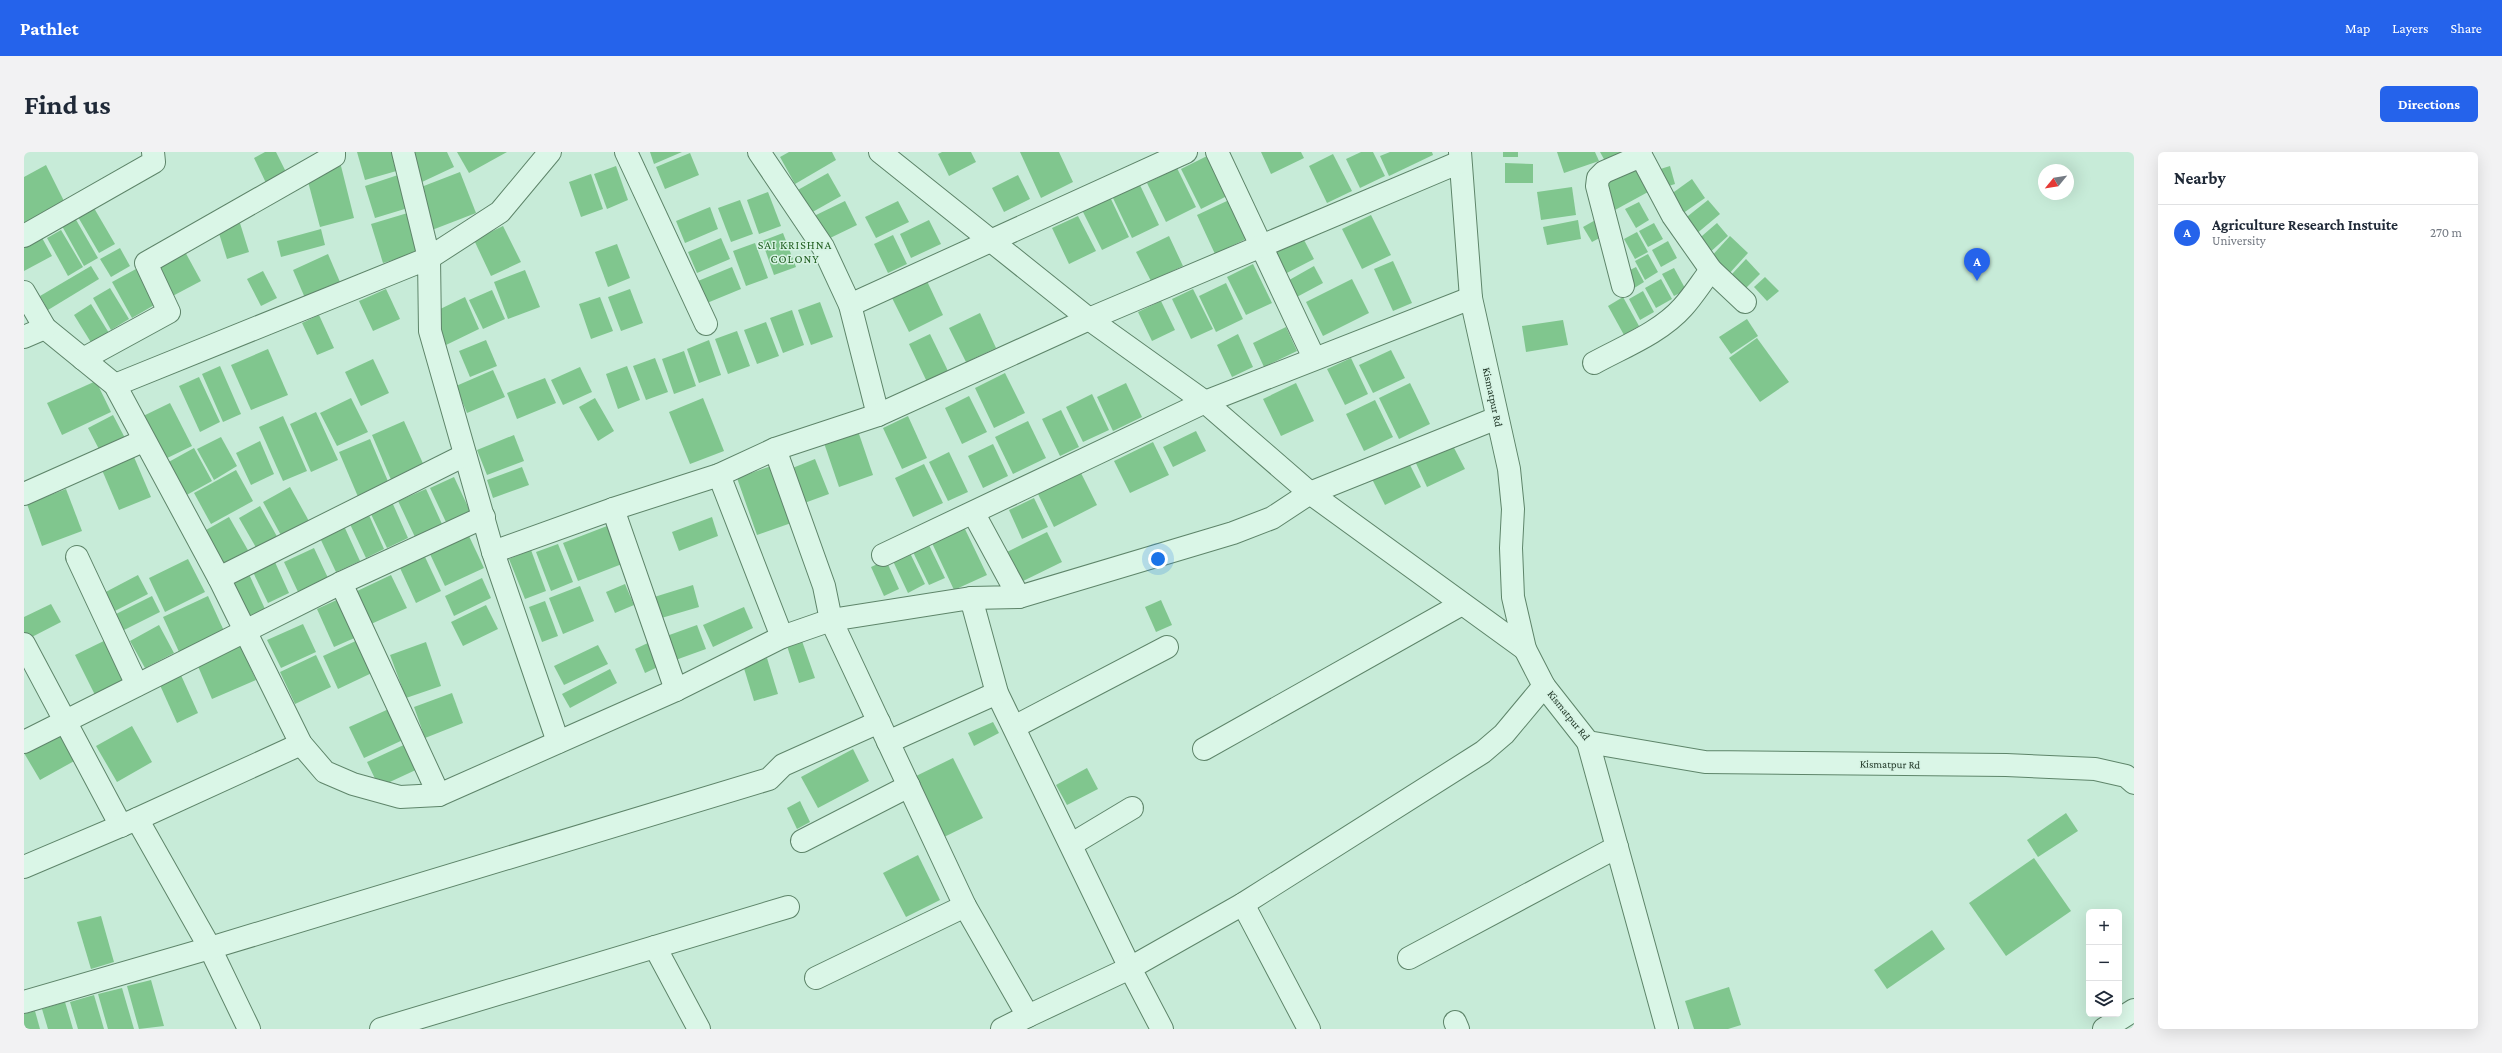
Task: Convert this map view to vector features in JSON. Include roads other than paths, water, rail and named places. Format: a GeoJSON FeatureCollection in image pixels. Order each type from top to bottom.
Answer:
{"type":"FeatureCollection","features":[{"type":"Feature","properties":{"kind":"street"},"geometry":{"type":"LineString","coordinates":[[24,236],[154,162],[153,152]]}},
{"type":"Feature","properties":{"kind":"street"},"geometry":{"type":"LineString","coordinates":[[83,359],[169,312],[146,263],[334,156],[334,152]]}},
{"type":"Feature","properties":{"kind":"street"},"geometry":{"type":"LineString","coordinates":[[404,152],[429,258],[430,330],[493,552],[558,742]]}},
{"type":"Feature","properties":{"kind":"street"},"geometry":{"type":"LineString","coordinates":[[115,385],[429,258],[500,212],[550,152]]}},
{"type":"Feature","properties":{"kind":"street"},"geometry":{"type":"LineString","coordinates":[[626,152],[706,324]]}},
{"type":"Feature","properties":{"kind":"street"},"geometry":{"type":"LineString","coordinates":[[759,152],[823,247],[850,305],[878,414]]}},
{"type":"Feature","properties":{"kind":"street"},"geometry":{"type":"LineString","coordinates":[[850,305],[1186,152]]}},
{"type":"Feature","properties":{"kind":"street"},"geometry":{"type":"LineString","coordinates":[[1217,152],[1314,358]]}},
{"type":"Feature","properties":{"kind":"street"},"geometry":{"type":"LineString","coordinates":[[1624,286],[1597,186],[1598,178],[1604,172],[1640,154],[1672,216],[1711,270],[1745,302]]}},
{"type":"Feature","properties":{"kind":"street"},"geometry":{"type":"LineString","coordinates":[[893,155],[990,240],[1089,319],[1205,402],[1310,494],[1525,649]]}},
{"type":"Feature","properties":{"kind":"street"},"geometry":{"type":"LineString","coordinates":[[493,552],[613,509],[719,475],[774,449],[878,414],[1089,319],[1460,157]]}},
{"type":"Feature","properties":{"kind":"street","name":"Kismatpur Rd"},"geometry":{"type":"LineString","coordinates":[[1460,157],[1471,298],[1509,469],[1513,509],[1511,548],[1513,597],[1525,649],[1544,686],[1588,742],[1705,762],[2006,765],[2095,769],[2126,776],[2134,783]]}},
{"type":"Feature","properties":{"kind":"street"},"geometry":{"type":"LineString","coordinates":[[1594,363],[1667,321],[1682,308],[1711,270]]}},
{"type":"Feature","properties":{"kind":"street"},"geometry":{"type":"LineString","coordinates":[[24,292],[44,328],[115,385],[143,441],[219,578],[301,744],[325,772],[353,784],[400,797],[439,795],[676,690],[782,637],[831,620],[970,598],[1019,597],[1233,533],[1272,518],[1310,494],[1497,418]]}},
{"type":"Feature","properties":{"kind":"street"},"geometry":{"type":"LineString","coordinates":[[884,555],[974,514],[1205,402],[1314,358],[1471,298]]}},
{"type":"Feature","properties":{"kind":"street"},"geometry":{"type":"LineString","coordinates":[[24,337],[44,328]]}},
{"type":"Feature","properties":{"kind":"street"},"geometry":{"type":"LineString","coordinates":[[24,494],[143,441]]}},
{"type":"Feature","properties":{"kind":"street"},"geometry":{"type":"LineString","coordinates":[[774,449],[824,586],[831,620],[965,906],[1028,1016]]}},
{"type":"Feature","properties":{"kind":"street"},"geometry":{"type":"LineString","coordinates":[[219,578],[465,455]]}},
{"type":"Feature","properties":{"kind":"street"},"geometry":{"type":"LineString","coordinates":[[719,475],[782,637]]}},
{"type":"Feature","properties":{"kind":"street"},"geometry":{"type":"LineString","coordinates":[[613,509],[676,690]]}},
{"type":"Feature","properties":{"kind":"street"},"geometry":{"type":"LineString","coordinates":[[974,514],[1019,597]]}},
{"type":"Feature","properties":{"kind":"street"},"geometry":{"type":"LineString","coordinates":[[24,742],[65,720],[341,583],[484,517]]}},
{"type":"Feature","properties":{"kind":"street"},"geometry":{"type":"LineString","coordinates":[[77,557],[138,685]]}},
{"type":"Feature","properties":{"kind":"street"},"geometry":{"type":"LineString","coordinates":[[341,583],[439,795]]}},
{"type":"Feature","properties":{"kind":"street"},"geometry":{"type":"LineString","coordinates":[[970,598],[997,692],[1072,844],[1130,968],[1162,1029]]}},
{"type":"Feature","properties":{"kind":"street"},"geometry":{"type":"LineString","coordinates":[[1204,749],[1462,604]]}},
{"type":"Feature","properties":{"kind":"street"},"geometry":{"type":"LineString","coordinates":[[24,644],[65,720],[129,823],[210,948],[249,1029]]}},
{"type":"Feature","properties":{"kind":"street"},"geometry":{"type":"LineString","coordinates":[[1014,727],[1167,647]]}},
{"type":"Feature","properties":{"kind":"street"},"geometry":{"type":"LineString","coordinates":[[1002,1029],[1130,968],[1243,904],[1484,752],[1504,734],[1544,686]]}},
{"type":"Feature","properties":{"kind":"street"},"geometry":{"type":"LineString","coordinates":[[888,742],[997,692]]}},
{"type":"Feature","properties":{"kind":"street"},"geometry":{"type":"LineString","coordinates":[[24,1002],[210,948],[769,779],[783,765],[879,722]]}},
{"type":"Feature","properties":{"kind":"street"},"geometry":{"type":"LineString","coordinates":[[1588,742],[1667,1029]]}},
{"type":"Feature","properties":{"kind":"street"},"geometry":{"type":"LineString","coordinates":[[24,868],[129,823],[301,744]]}},
{"type":"Feature","properties":{"kind":"street"},"geometry":{"type":"LineString","coordinates":[[802,841],[908,786]]}},
{"type":"Feature","properties":{"kind":"street"},"geometry":{"type":"LineString","coordinates":[[1072,844],[1132,808]]}},
{"type":"Feature","properties":{"kind":"street"},"geometry":{"type":"LineString","coordinates":[[1409,958],[1617,847]]}},
{"type":"Feature","properties":{"kind":"street"},"geometry":{"type":"LineString","coordinates":[[1243,904],[1309,1029]]}},
{"type":"Feature","properties":{"kind":"street"},"geometry":{"type":"LineString","coordinates":[[816,978],[965,906]]}},
{"type":"Feature","properties":{"kind":"street"},"geometry":{"type":"LineString","coordinates":[[381,1029],[788,907]]}},
{"type":"Feature","properties":{"kind":"street"},"geometry":{"type":"LineString","coordinates":[[655,947],[699,1029]]}},
{"type":"Feature","properties":{"kind":"street"},"geometry":{"type":"LineString","coordinates":[[2104,1029],[2134,1010]]}},
{"type":"Feature","properties":{"kind":"place","name":"Agriculture Research Instuite"},"geometry":{"type":"Point","coordinates":[1977,281]}},
{"type":"Feature","properties":{"kind":"district","name":"SAI KRISHNA COLONY"},"geometry":{"type":"Point","coordinates":[795,252]}}]}
